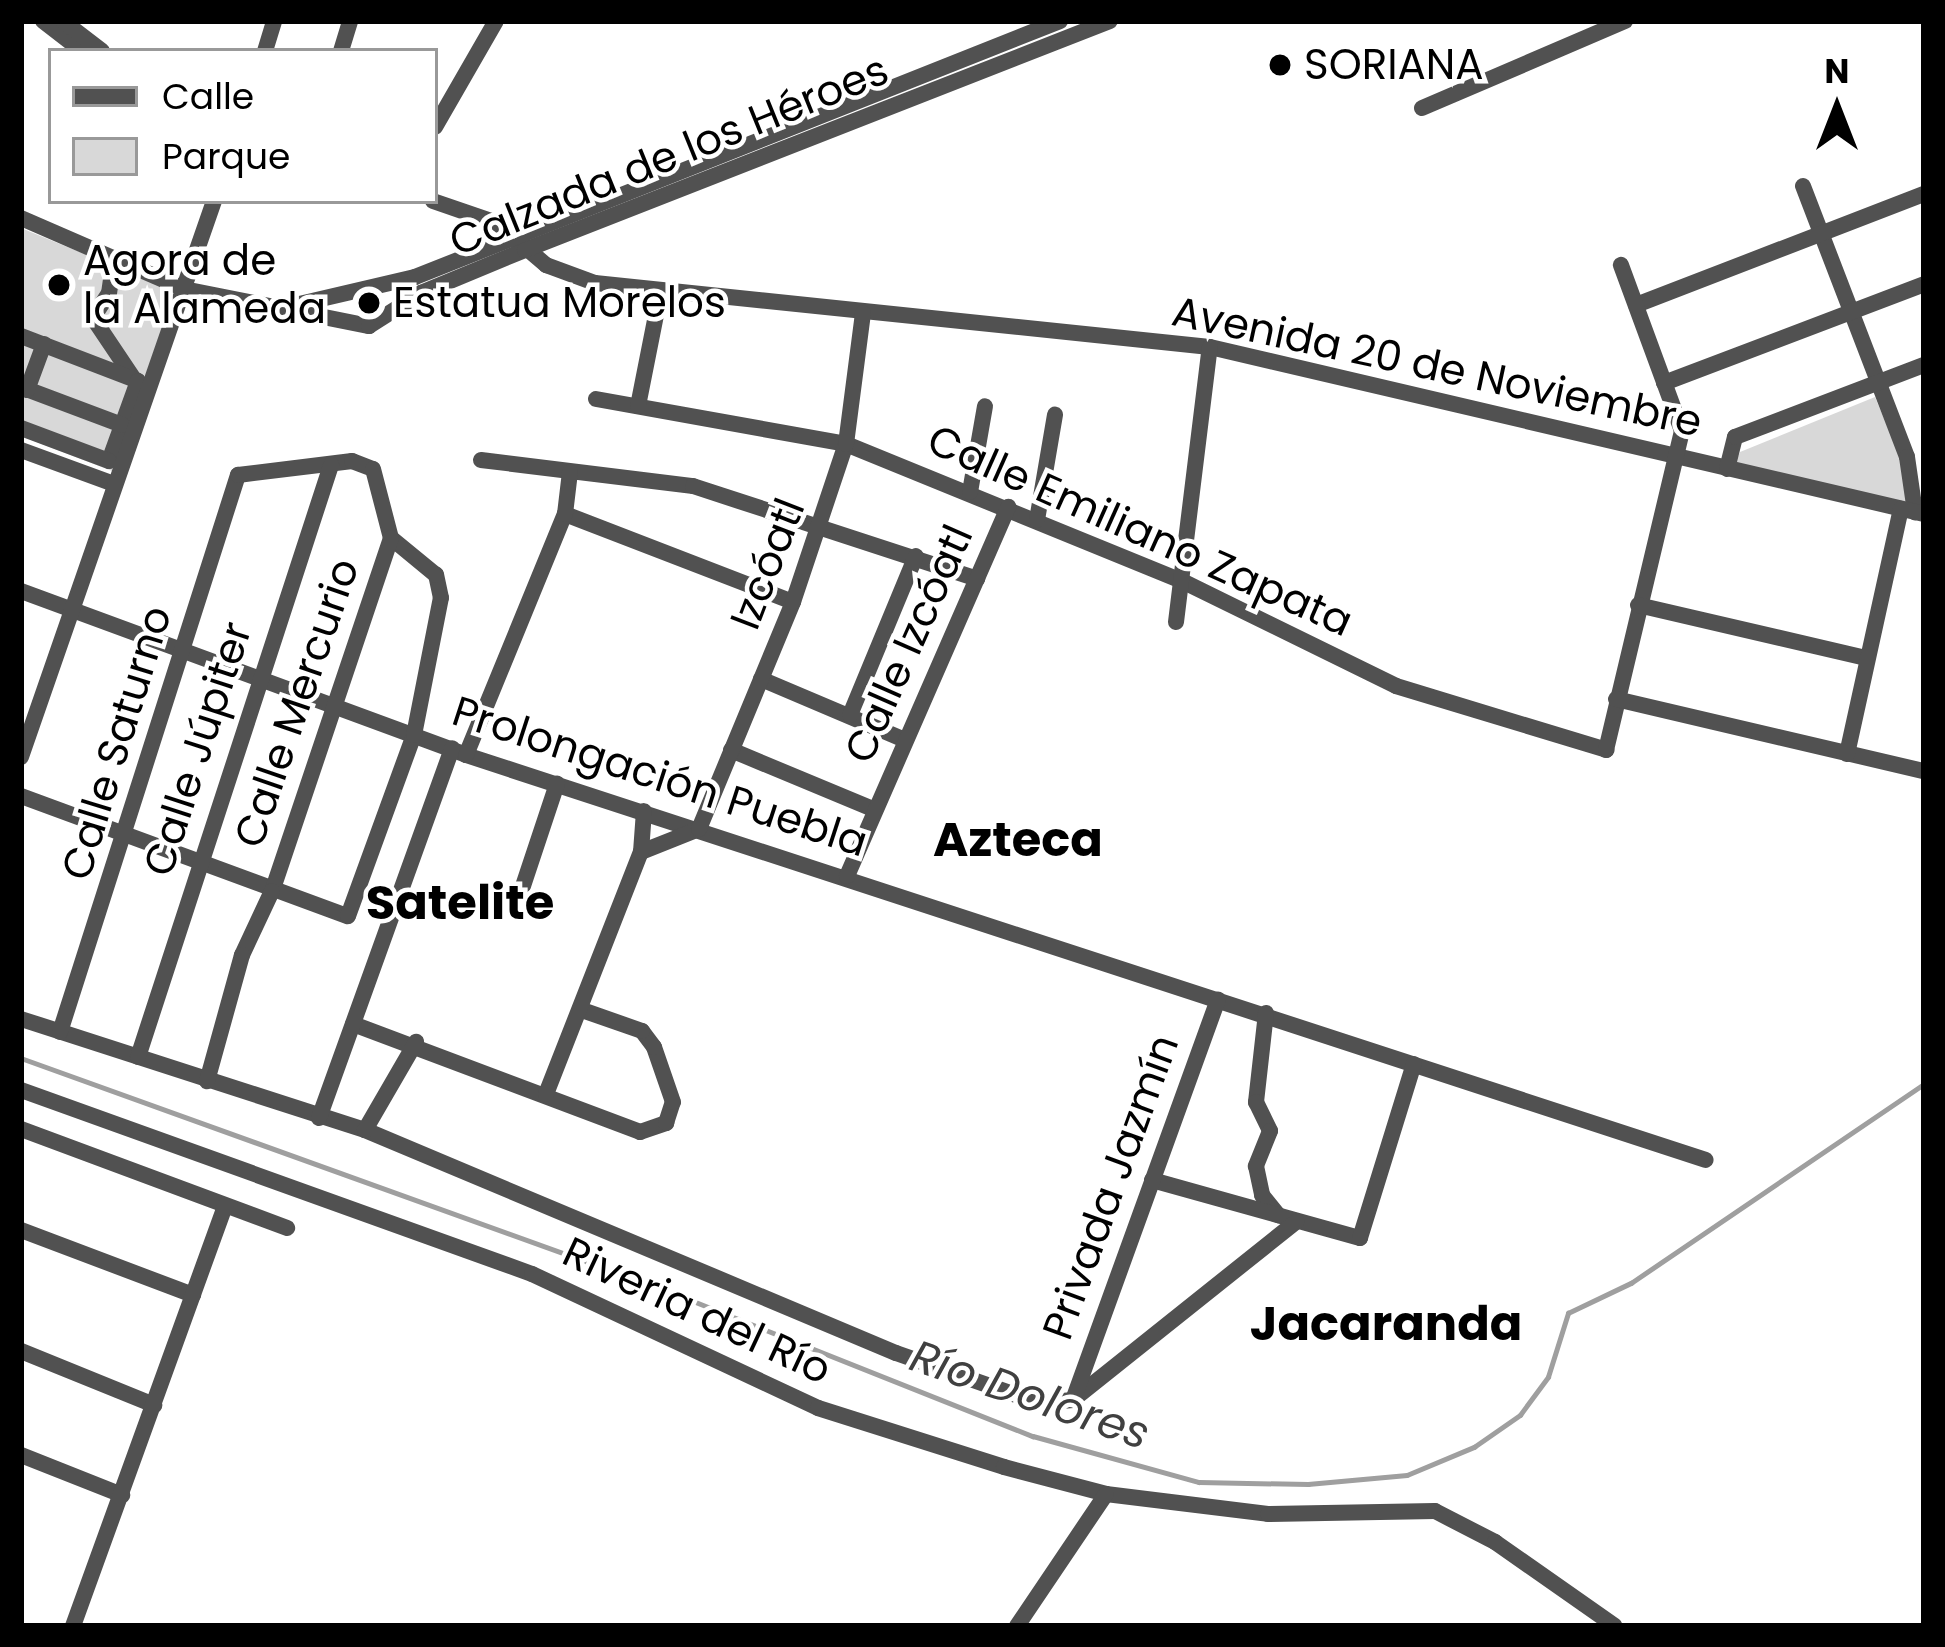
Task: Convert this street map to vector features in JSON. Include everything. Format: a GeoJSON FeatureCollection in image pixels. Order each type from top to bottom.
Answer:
{"type":"FeatureCollection","features":[{"type":"Feature","properties":{"kind":"street"},"geometry":{"type":"LineString","coordinates":[[438,122],[496,21]]}},
{"type":"Feature","properties":{"kind":"street","name":"Calzada de los Héroes"},"geometry":{"type":"LineString","coordinates":[[288,306],[356,324],[385,319],[421,293],[520,244],[1060,21]]}},
{"type":"Feature","properties":{"kind":"street","name":"Calzada de los Héroes"},"geometry":{"type":"LineString","coordinates":[[288,306],[520,244],[1110,21]]}},
{"type":"Feature","properties":{"kind":"street"},"geometry":{"type":"LineString","coordinates":[[1422,108],[1625,21]]}},
{"type":"Feature","properties":{"kind":"street"},"geometry":{"type":"LineString","coordinates":[[59,24],[79,48]]}},
{"type":"Feature","properties":{"kind":"street"},"geometry":{"type":"LineString","coordinates":[[59,24],[97,48]]}},
{"type":"Feature","properties":{"kind":"street"},"geometry":{"type":"LineString","coordinates":[[1803,186],[1880,382],[1915,454],[1919,498],[1866,658],[1847,754]]}},
{"type":"Feature","properties":{"kind":"street"},"geometry":{"type":"LineString","coordinates":[[1636,305],[1924,194]]}},
{"type":"Feature","properties":{"kind":"street","name":"Avenida 20 de Noviembre"},"geometry":{"type":"LineString","coordinates":[[438,203],[497,223],[570,276],[660,295],[1210,346],[1913,512]]}},
{"type":"Feature","properties":{"kind":"street"},"geometry":{"type":"LineString","coordinates":[[21,757],[213,204]]}},
{"type":"Feature","properties":{"kind":"street"},"geometry":{"type":"LineString","coordinates":[[21,218],[184,289],[288,306]]}},
{"type":"Feature","properties":{"kind":"street"},"geometry":{"type":"LineString","coordinates":[[113,258],[109,293],[93,318],[109,350],[134,379]]}},
{"type":"Feature","properties":{"kind":"street"},"geometry":{"type":"LineString","coordinates":[[1622,265],[1682,431],[1616,699],[1924,771]]}},
{"type":"Feature","properties":{"kind":"street"},"geometry":{"type":"LineString","coordinates":[[1664,383],[1924,284]]}},
{"type":"Feature","properties":{"kind":"street"},"geometry":{"type":"LineString","coordinates":[[376,285],[390,307],[385,319]]}},
{"type":"Feature","properties":{"kind":"street"},"geometry":{"type":"LineString","coordinates":[[354,289],[346,300],[356,324]]}},
{"type":"Feature","properties":{"kind":"street"},"geometry":{"type":"LineString","coordinates":[[638,406],[660,295]]}},
{"type":"Feature","properties":{"kind":"street","name":"Izcóatl"},"geometry":{"type":"LineString","coordinates":[[698,829],[824,527],[846,444],[863,313]]}},
{"type":"Feature","properties":{"kind":"street"},"geometry":{"type":"LineString","coordinates":[[21,335],[134,379]]}},
{"type":"Feature","properties":{"kind":"street"},"geometry":{"type":"LineString","coordinates":[[44,344],[24,388],[122,425]]}},
{"type":"Feature","properties":{"kind":"street"},"geometry":{"type":"LineString","coordinates":[[1176,622],[1210,346]]}},
{"type":"Feature","properties":{"kind":"street"},"geometry":{"type":"LineString","coordinates":[[81,358],[109,350]]}},
{"type":"Feature","properties":{"kind":"street"},"geometry":{"type":"LineString","coordinates":[[1727,469],[1735,437],[1924,365]]}},
{"type":"Feature","properties":{"kind":"street"},"geometry":{"type":"LineString","coordinates":[[21,428],[110,461],[134,379]]}},
{"type":"Feature","properties":{"kind":"street","name":"Calle Emiliano Zapata"},"geometry":{"type":"LineString","coordinates":[[596,399],[846,444],[1182,580],[1396,686],[1606,750],[1616,699]]}},
{"type":"Feature","properties":{"kind":"street"},"geometry":{"type":"LineString","coordinates":[[970,492],[985,406]]}},
{"type":"Feature","properties":{"kind":"street"},"geometry":{"type":"LineString","coordinates":[[1037,520],[1055,415]]}},
{"type":"Feature","properties":{"kind":"street"},"geometry":{"type":"LineString","coordinates":[[21,450],[114,484]]}},
{"type":"Feature","properties":{"kind":"street"},"geometry":{"type":"LineString","coordinates":[[482,460],[693,486],[977,579]]}},
{"type":"Feature","properties":{"kind":"street","name":"Calle Mercurio"},"geometry":{"type":"LineString","coordinates":[[207,1081],[242,955],[272,891],[391,538],[373,469],[352,461],[331,465]]}},
{"type":"Feature","properties":{"kind":"street","name":"Calle Saturno"},"geometry":{"type":"LineString","coordinates":[[60,1032],[127,836],[238,475],[331,465]]}},
{"type":"Feature","properties":{"kind":"street","name":"Calle Júpiter"},"geometry":{"type":"LineString","coordinates":[[138,1057],[257,678],[331,465]]}},
{"type":"Feature","properties":{"kind":"street"},"geometry":{"type":"LineString","coordinates":[[319,1118],[459,751],[565,514],[570,472]]}},
{"type":"Feature","properties":{"kind":"street","name":"Calle Izcóatl"},"geometry":{"type":"LineString","coordinates":[[847,876],[1008,507]]}},
{"type":"Feature","properties":{"kind":"street"},"geometry":{"type":"LineString","coordinates":[[565,514],[794,602]]}},
{"type":"Feature","properties":{"kind":"street"},"geometry":{"type":"LineString","coordinates":[[21,796],[348,916],[413,735],[441,598],[436,575],[391,538]]}},
{"type":"Feature","properties":{"kind":"street"},"geometry":{"type":"LineString","coordinates":[[850,715],[916,556]]}},
{"type":"Feature","properties":{"kind":"street","name":"Prolongación Puebla"},"geometry":{"type":"LineString","coordinates":[[21,591],[459,751],[1706,1160]]}},
{"type":"Feature","properties":{"kind":"street"},"geometry":{"type":"LineString","coordinates":[[1638,605],[1866,658]]}},
{"type":"Feature","properties":{"kind":"street"},"geometry":{"type":"LineString","coordinates":[[761,679],[905,740]]}},
{"type":"Feature","properties":{"kind":"street"},"geometry":{"type":"LineString","coordinates":[[731,750],[875,810]]}},
{"type":"Feature","properties":{"kind":"street"},"geometry":{"type":"LineString","coordinates":[[523,886],[557,784]]}},
{"type":"Feature","properties":{"kind":"street"},"geometry":{"type":"LineString","coordinates":[[546,1094],[583,1010],[641,852],[644,812]]}},
{"type":"Feature","properties":{"kind":"street"},"geometry":{"type":"LineString","coordinates":[[641,852],[698,829]]}},
{"type":"Feature","properties":{"kind":"street","name":"Privada Jazmín"},"geometry":{"type":"LineString","coordinates":[[1073,1400],[1218,999]]}},
{"type":"Feature","properties":{"kind":"street"},"geometry":{"type":"LineString","coordinates":[[353,1024],[416,1042],[640,1132],[665,1123],[673,1102],[654,1047],[642,1031],[583,1010]]}},
{"type":"Feature","properties":{"kind":"street"},"geometry":{"type":"LineString","coordinates":[[1266,1013],[1256,1102],[1270,1131],[1256,1166],[1262,1195],[1278,1215]]}},
{"type":"Feature","properties":{"kind":"street","name":"Riveria del Río"},"geometry":{"type":"LineString","coordinates":[[21,1019],[364,1130],[896,1353],[1039,1403],[1073,1400]]}},
{"type":"Feature","properties":{"kind":"street"},"geometry":{"type":"LineString","coordinates":[[364,1130],[416,1042]]}},
{"type":"Feature","properties":{"kind":"street"},"geometry":{"type":"LineString","coordinates":[[1152,1180],[1360,1238],[1414,1064]]}},
{"type":"Feature","properties":{"kind":"street","name":"Riveria del Río"},"geometry":{"type":"LineString","coordinates":[[21,1090],[532,1274],[818,1408],[1106,1494],[1268,1514],[1435,1511],[1495,1542],[1615,1626]]}},
{"type":"Feature","properties":{"kind":"street"},"geometry":{"type":"LineString","coordinates":[[21,1129],[286,1228]]}},
{"type":"Feature","properties":{"kind":"street"},"geometry":{"type":"LineString","coordinates":[[74,1626],[226,1206]]}},
{"type":"Feature","properties":{"kind":"street"},"geometry":{"type":"LineString","coordinates":[[1073,1400],[1297,1221]]}},
{"type":"Feature","properties":{"kind":"street"},"geometry":{"type":"LineString","coordinates":[[21,1231],[193,1295]]}},
{"type":"Feature","properties":{"kind":"street"},"geometry":{"type":"LineString","coordinates":[[21,1351],[154,1405]]}},
{"type":"Feature","properties":{"kind":"street"},"geometry":{"type":"LineString","coordinates":[[21,1455],[122,1495]]}},
{"type":"Feature","properties":{"kind":"street"},"geometry":{"type":"LineString","coordinates":[[1016,1626],[1106,1494]]}},
{"type":"Feature","properties":{"kind":"green space"},"geometry":{"type":"Polygon","coordinates":[[[21,228],[175,291],[112,471],[21,436],[21,228]]]}},
{"type":"Feature","properties":{"kind":"green space"},"geometry":{"type":"Polygon","coordinates":[[[1875,397],[1913,488],[1911,504],[1735,464],[1740,452],[1875,397]]]}},
{"type":"Feature","properties":{"kind":"waterway","name":"Río Dolores"},"geometry":{"type":"LineString","coordinates":[[21,1058],[663,1289],[1033,1436],[1199,1482],[1308,1484],[1407,1475],[1474,1447],[1520,1415],[1548,1377],[1568,1313],[1631,1283],[1924,1084]]}},
{"type":"Feature","properties":{"kind":"place","name":"SORIANA"},"geometry":{"type":"Point","coordinates":[1280,65]}},
{"type":"Feature","properties":{"kind":"place","name":"Agora de la Alameda"},"geometry":{"type":"Point","coordinates":[59,285]}},
{"type":"Feature","properties":{"kind":"place","name":"Estatua Morelos"},"geometry":{"type":"Point","coordinates":[369,303]}},
{"type":"Feature","properties":{"kind":"district","name":"Azteca"},"geometry":{"type":"Point","coordinates":[1018,840]}},
{"type":"Feature","properties":{"kind":"district","name":"Satelite"},"geometry":{"type":"Point","coordinates":[460,903]}},
{"type":"Feature","properties":{"kind":"district","name":"Jacaranda"},"geometry":{"type":"Point","coordinates":[1386,1324]}}]}
